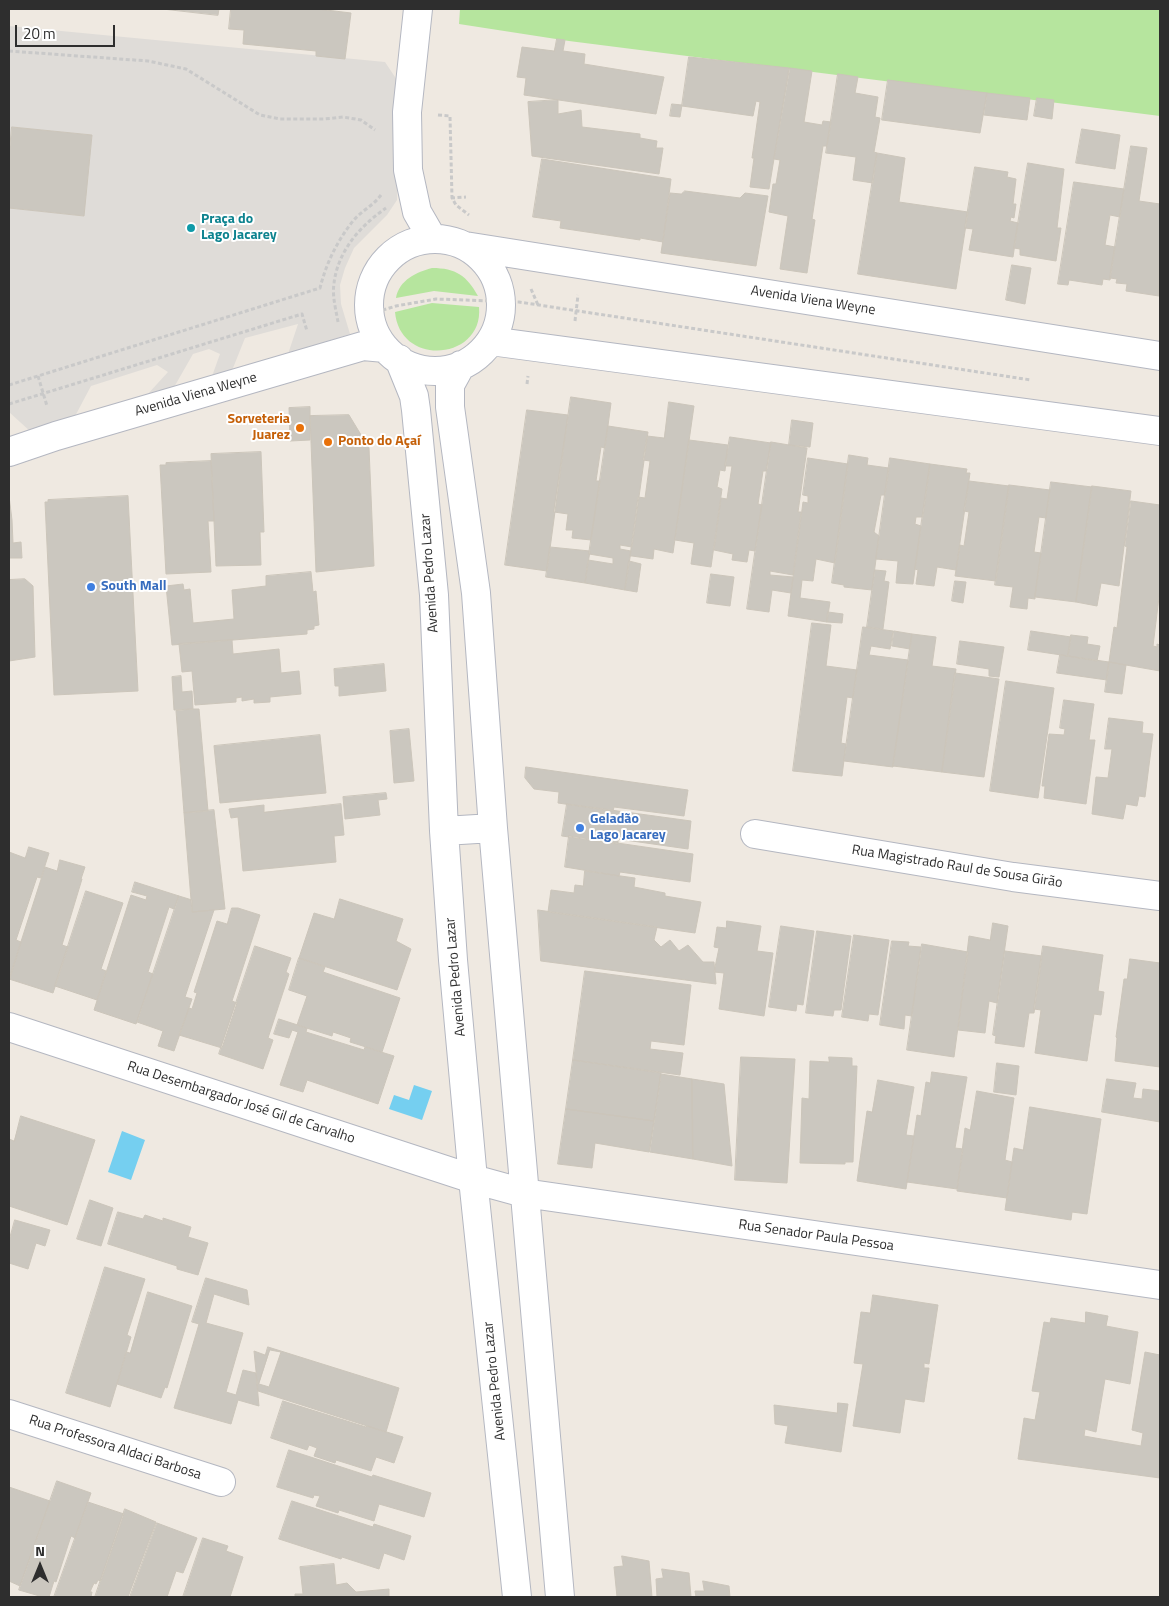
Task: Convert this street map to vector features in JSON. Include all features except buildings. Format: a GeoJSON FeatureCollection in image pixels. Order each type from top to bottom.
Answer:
{"type":"FeatureCollection","features":[{"type":"Feature","properties":{"kind":"street"},"geometry":{"type":"LineString","coordinates":[[418,9],[408,112],[408,170],[417,212],[432,238]]}},
{"type":"Feature","properties":{"kind":"street"},"geometry":{"type":"LineString","coordinates":[[432,238],[449,240],[465,246],[479,255],[492,269],[500,286],[502,301],[499,324],[491,341],[471,361],[461,365],[440,371],[424,370],[408,365],[392,354],[372,328],[369,314],[369,295],[374,278],[384,262],[398,250],[414,242],[432,238]]}},
{"type":"Feature","properties":{"kind":"street","name":"Avenida Viena Weyne"},"geometry":{"type":"LineString","coordinates":[[465,246],[1160,356]]}},
{"type":"Feature","properties":{"kind":"street"},"geometry":{"type":"LineString","coordinates":[[491,341],[1160,431]]}},
{"type":"Feature","properties":{"kind":"street","name":"Avenida Viena Weyne"},"geometry":{"type":"LineString","coordinates":[[9,452],[56,436],[362,346],[392,354]]}},
{"type":"Feature","properties":{"kind":"street","name":"Avenida Pedro Lazar"},"geometry":{"type":"LineString","coordinates":[[392,354],[414,396],[419,439],[434,594],[444,831],[454,960],[474,1179],[517,1597]]}},
{"type":"Feature","properties":{"kind":"street"},"geometry":{"type":"LineString","coordinates":[[461,365],[450,385],[450,407],[476,593],[493,828],[560,1597]]}},
{"type":"Feature","properties":{"kind":"street"},"geometry":{"type":"LineString","coordinates":[[444,831],[493,828]]}},
{"type":"Feature","properties":{"kind":"street","name":"Rua Magistrado Raul de Sousa Girão"},"geometry":{"type":"LineString","coordinates":[[755,834],[1012,877],[1160,896]]}},
{"type":"Feature","properties":{"kind":"street","name":"Rua Desembargador José Gil de Carvalho"},"geometry":{"type":"LineString","coordinates":[[9,1027],[474,1179]]}},
{"type":"Feature","properties":{"kind":"street","name":"Rua Senador Paula Pessoa"},"geometry":{"type":"LineString","coordinates":[[474,1179],[524,1192],[1160,1285]]}},
{"type":"Feature","properties":{"kind":"street","name":"Rua Professora Aldaci Barbosa"},"geometry":{"type":"LineString","coordinates":[[9,1414],[221,1482]]}},
{"type":"Feature","properties":{"kind":"street"},"geometry":{"type":"LineString","coordinates":[[506,1485],[549,1481]]}},
{"type":"Feature","properties":{"kind":"path"},"geometry":{"type":"LineString","coordinates":[[9,51],[148,61],[186,69],[260,115],[280,119],[342,118],[361,120],[375,128],[377,135]]}},
{"type":"Feature","properties":{"kind":"path"},"geometry":{"type":"LineString","coordinates":[[408,112],[450,116],[452,198],[456,205],[473,218]]}},
{"type":"Feature","properties":{"kind":"path"},"geometry":{"type":"LineString","coordinates":[[9,385],[320,288],[326,266],[338,243],[354,220],[377,200],[382,190]]}},
{"type":"Feature","properties":{"kind":"path"},"geometry":{"type":"LineString","coordinates":[[338,323],[334,284],[342,256],[360,228],[388,206]]}},
{"type":"Feature","properties":{"kind":"path"},"geometry":{"type":"LineString","coordinates":[[396,306],[436,299],[519,302],[1034,380]]}},
{"type":"Feature","properties":{"kind":"path"},"geometry":{"type":"LineString","coordinates":[[9,404],[302,314],[307,332],[316,329]]}},
{"type":"Feature","properties":{"kind":"path"},"geometry":{"type":"LineString","coordinates":[[332,324],[345,321]]}},
{"type":"Feature","properties":{"kind":"path"},"geometry":{"type":"LineString","coordinates":[[38,376],[48,409]]}},
{"type":"Feature","properties":{"kind":"green space"},"geometry":{"type":"Polygon","coordinates":[[[460,9],[1160,9],[1160,116],[569,41],[459,24],[460,9]]]}},
{"type":"Feature","properties":{"kind":"green space"},"geometry":{"type":"Polygon","coordinates":[[[432,268],[440,268],[460,274],[470,283],[478,296],[434,291],[396,298],[401,286],[409,278],[432,268]]]}},
{"type":"Feature","properties":{"kind":"green space"},"geometry":{"type":"Polygon","coordinates":[[[432,303],[479,307],[477,325],[469,338],[456,347],[441,350],[425,349],[411,342],[400,330],[395,312],[432,303]]]}},
{"type":"Feature","properties":{"kind":"shaded area","name":"Praça do Lago Jacarey"},"geometry":{"type":"Polygon","coordinates":[[[9,26],[385,62],[397,80],[397,200],[387,215],[354,248],[345,268],[340,285],[341,304],[350,334],[288,354],[298,324],[245,338],[231,373],[211,379],[220,354],[209,349],[193,354],[173,389],[146,396],[168,372],[157,365],[91,386],[73,420],[31,432],[9,412],[9,208],[83,216],[92,135],[12,127],[9,156],[9,26]]]}},
{"type":"Feature","properties":{"kind":"water"},"geometry":{"type":"Polygon","coordinates":[[[414,1085],[432,1091],[422,1120],[389,1109],[394,1095],[409,1100],[414,1085]]]}},
{"type":"Feature","properties":{"kind":"water"},"geometry":{"type":"Polygon","coordinates":[[[122,1131],[145,1140],[131,1180],[108,1172],[122,1131]]]}},
{"type":"Feature","properties":{"kind":"place","name":"Praça do Lago Jacarey"},"geometry":{"type":"Point","coordinates":[191,228]}},
{"type":"Feature","properties":{"kind":"place","name":"Sorveteria Juarez"},"geometry":{"type":"Point","coordinates":[300,428]}},
{"type":"Feature","properties":{"kind":"place","name":"Ponto do Açaí"},"geometry":{"type":"Point","coordinates":[328,442]}},
{"type":"Feature","properties":{"kind":"place","name":"South Mall"},"geometry":{"type":"Point","coordinates":[91,587]}},
{"type":"Feature","properties":{"kind":"place","name":"Geladão Lago Jacarey"},"geometry":{"type":"Point","coordinates":[580,828]}}]}
